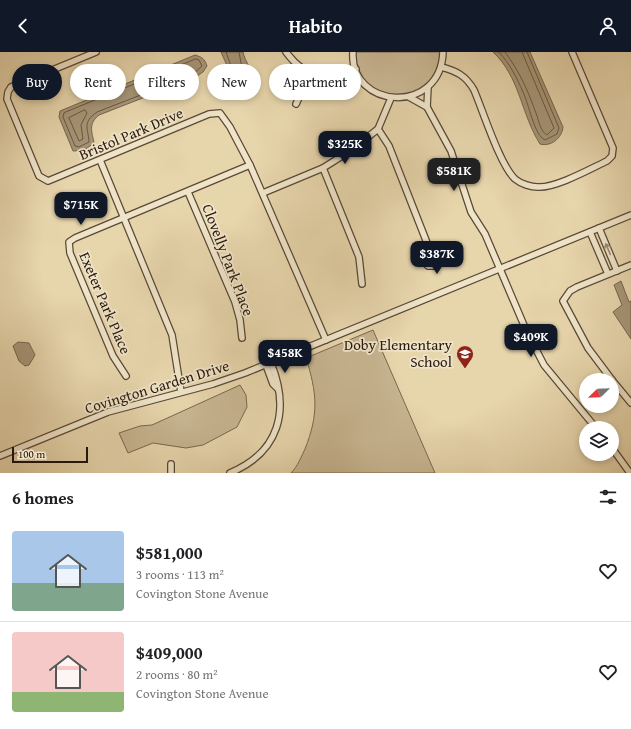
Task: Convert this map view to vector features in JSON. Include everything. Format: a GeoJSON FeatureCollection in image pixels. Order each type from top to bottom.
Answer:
{"type":"FeatureCollection","features":[{"type":"Feature","properties":{"kind":"street","name":"Bristol Park Drive"},"geometry":{"type":"LineString","coordinates":[[96,52],[11,87],[8,92],[7,99],[39,176],[48,181],[209,114],[220,113],[230,127],[250,165],[326,340]]}},
{"type":"Feature","properties":{"kind":"street"},"geometry":{"type":"LineString","coordinates":[[286,52],[295,64]]}},
{"type":"Feature","properties":{"kind":"street"},"geometry":{"type":"LineString","coordinates":[[353,52],[355,64]]}},
{"type":"Feature","properties":{"kind":"street"},"geometry":{"type":"LineString","coordinates":[[361,80],[380,95],[391,98],[409,97],[428,87],[436,78],[441,67],[443,52]]}},
{"type":"Feature","properties":{"kind":"street"},"geometry":{"type":"LineString","coordinates":[[441,67],[456,71],[467,79],[474,90],[506,166],[516,180],[526,185],[538,187],[551,185],[607,161],[612,156],[613,148],[572,52]]}},
{"type":"Feature","properties":{"kind":"street"},"geometry":{"type":"LineString","coordinates":[[428,87],[427,107],[451,151],[471,212],[486,234],[526,330],[544,365],[590,421]]}},
{"type":"Feature","properties":{"kind":"street"},"geometry":{"type":"LineString","coordinates":[[409,97],[427,107]]}},
{"type":"Feature","properties":{"kind":"street"},"geometry":{"type":"LineString","coordinates":[[263,193],[323,168],[350,151],[378,129],[391,98]]}},
{"type":"Feature","properties":{"kind":"street"},"geometry":{"type":"LineString","coordinates":[[296,104],[298,100]]}},
{"type":"Feature","properties":{"kind":"street"},"geometry":{"type":"LineString","coordinates":[[378,129],[389,146],[429,248]]}},
{"type":"Feature","properties":{"kind":"street"},"geometry":{"type":"LineString","coordinates":[[100,160],[172,335],[181,392]]}},
{"type":"Feature","properties":{"kind":"street","name":"Exeter Park Place"},"geometry":{"type":"LineString","coordinates":[[126,376],[113,356],[70,253],[70,242],[75,238],[250,165]]}},
{"type":"Feature","properties":{"kind":"street"},"geometry":{"type":"LineString","coordinates":[[323,168],[360,257],[362,284]]}},
{"type":"Feature","properties":{"kind":"street","name":"Clovelly Park Place"},"geometry":{"type":"LineString","coordinates":[[188,192],[235,302],[240,320],[242,338]]}},
{"type":"Feature","properties":{"kind":"street","name":"Covington Garden Drive"},"geometry":{"type":"LineString","coordinates":[[0,456],[108,412],[214,384],[268,364],[631,215]]}},
{"type":"Feature","properties":{"kind":"street"},"geometry":{"type":"LineString","coordinates":[[599,228],[617,271]]}},
{"type":"Feature","properties":{"kind":"street"},"geometry":{"type":"LineString","coordinates":[[590,232],[608,274]]}},
{"type":"Feature","properties":{"kind":"street"},"geometry":{"type":"LineString","coordinates":[[607,373],[588,348],[563,301],[570,290],[631,265]]}},
{"type":"Feature","properties":{"kind":"street"},"geometry":{"type":"LineString","coordinates":[[230,473],[251,462],[273,438],[280,413],[281,403],[278,389],[274,384],[268,364]]}},
{"type":"Feature","properties":{"kind":"street"},"geometry":{"type":"LineString","coordinates":[[619,388],[631,403]]}},
{"type":"Feature","properties":{"kind":"street"},"geometry":{"type":"LineString","coordinates":[[619,458],[630,473]]}},
{"type":"Feature","properties":{"kind":"street"},"geometry":{"type":"LineString","coordinates":[[171,464],[171,473]]}},
{"type":"Feature","properties":{"kind":"shaded area"},"geometry":{"type":"Polygon","coordinates":[[[353,52],[443,52],[439,71],[435,78],[425,87],[400,99],[370,88],[361,76],[361,64],[355,64],[353,52]]]}},
{"type":"Feature","properties":{"kind":"shaded area"},"geometry":{"type":"Polygon","coordinates":[[[373,330],[435,473],[291,473],[305,449],[313,425],[315,404],[314,393],[306,358],[373,330]]]}},
{"type":"Feature","properties":{"kind":"shaded area"},"geometry":{"type":"Polygon","coordinates":[[[240,385],[246,395],[247,407],[237,427],[203,445],[186,448],[153,443],[128,453],[119,433],[140,426],[152,425],[240,385]]]}},
{"type":"Feature","properties":{"kind":"water"},"geometry":{"type":"Polygon","coordinates":[[[221,52],[243,52],[248,64],[226,64],[221,52]]]}},
{"type":"Feature","properties":{"kind":"water"},"geometry":{"type":"Polygon","coordinates":[[[493,52],[530,52],[563,127],[561,135],[555,141],[544,145],[540,144],[528,120],[515,84],[502,62],[493,52]]]}},
{"type":"Feature","properties":{"kind":"water"},"geometry":{"type":"Polygon","coordinates":[[[195,55],[204,60],[207,66],[199,75],[199,64],[173,64],[195,55]]]}},
{"type":"Feature","properties":{"kind":"water"},"geometry":{"type":"Polygon","coordinates":[[[134,80],[134,100],[138,100],[99,115],[92,124],[94,142],[85,149],[73,151],[59,117],[60,111],[87,100],[126,100],[126,84],[134,80]]]}},
{"type":"Feature","properties":{"kind":"water"},"geometry":{"type":"Polygon","coordinates":[[[621,281],[629,302],[631,301],[631,339],[613,312],[622,305],[614,285],[621,281]]]}},
{"type":"Feature","properties":{"kind":"water"},"geometry":{"type":"Polygon","coordinates":[[[18,342],[29,343],[35,355],[29,365],[25,366],[19,361],[13,346],[18,342]]]}},
{"type":"Feature","properties":{"kind":"place","name":"Doby Elementary School"},"geometry":{"type":"Point","coordinates":[465,369]}}]}
